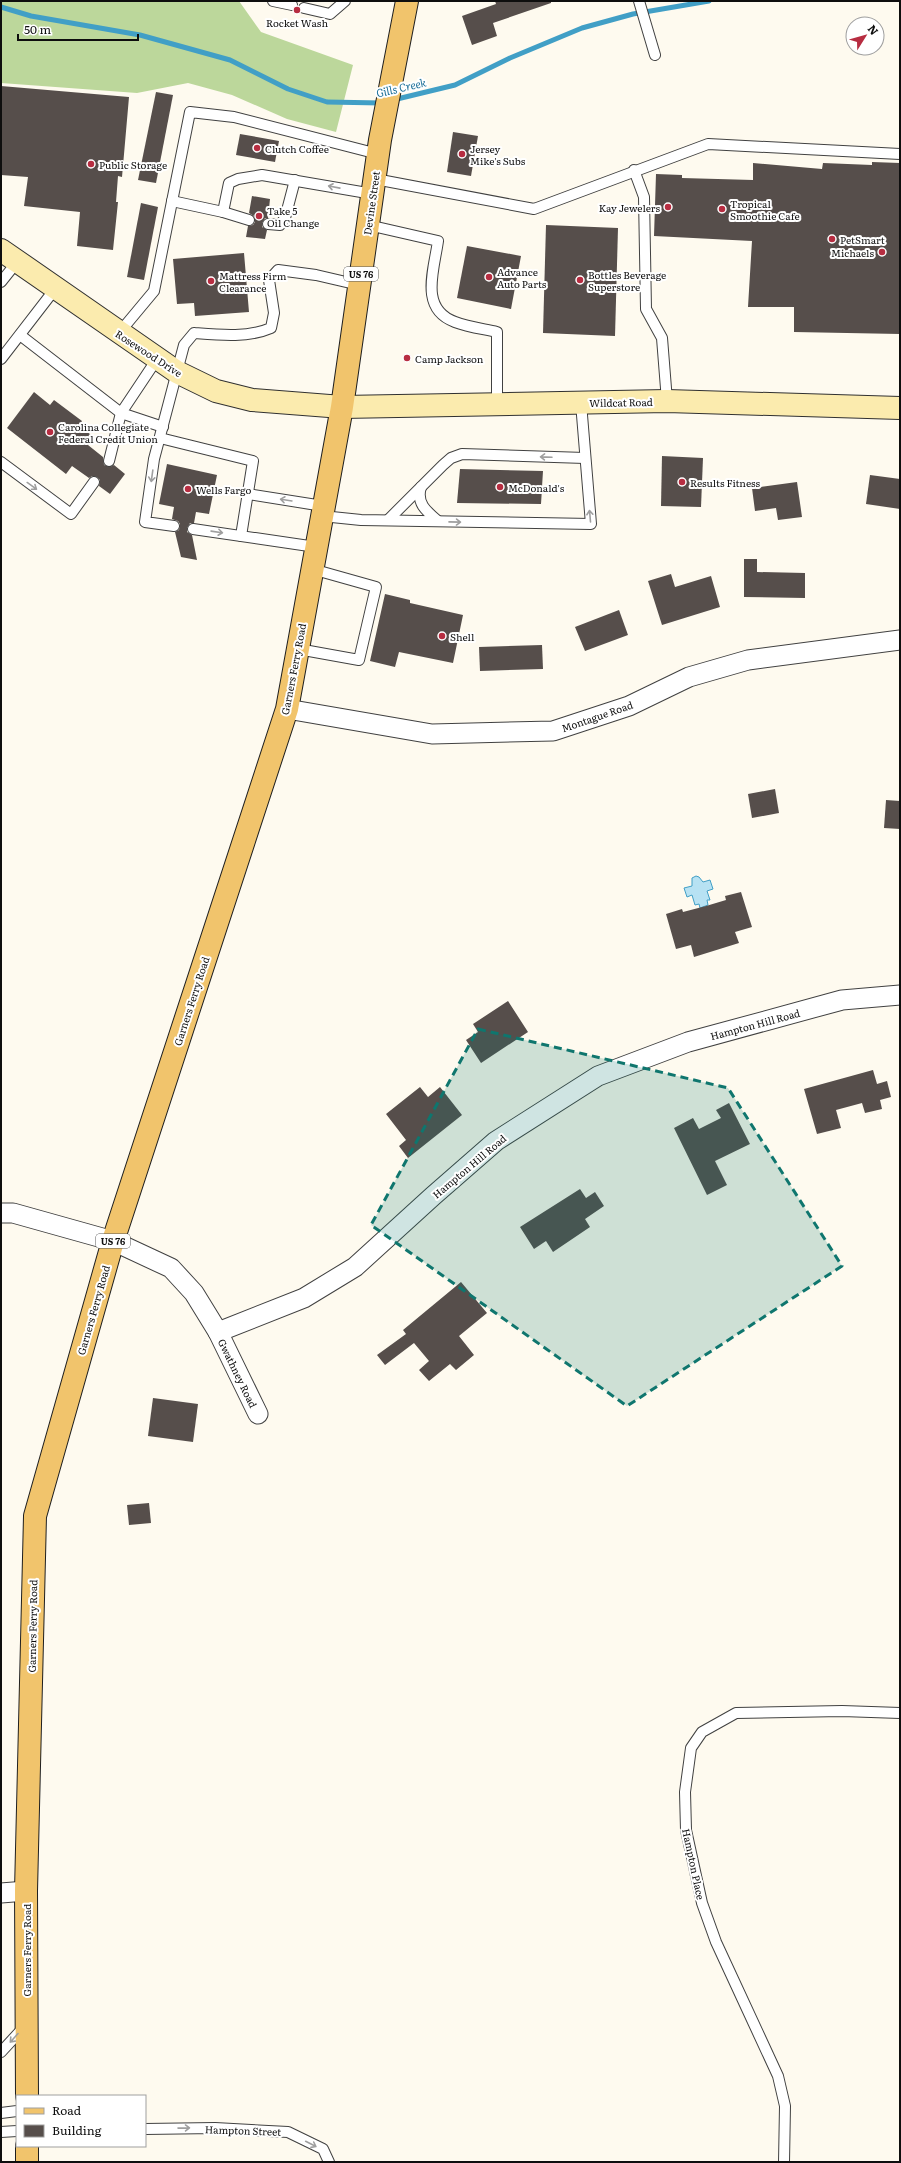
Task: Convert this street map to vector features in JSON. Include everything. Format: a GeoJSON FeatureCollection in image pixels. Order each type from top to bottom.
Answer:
{"type":"FeatureCollection","features":[{"type":"Feature","properties":{"kind":"main road","name":"Devine Street"},"geometry":{"type":"LineString","coordinates":[[342,407],[379,147],[407,1]]}},
{"type":"Feature","properties":{"kind":"main road","name":"Rosewood Drive"},"geometry":{"type":"LineString","coordinates":[[9,256],[157,359],[177,372],[216,391],[252,400],[342,407]]}},
{"type":"Feature","properties":{"kind":"main road","name":"Wildcat Road"},"geometry":{"type":"LineString","coordinates":[[342,407],[667,401],[900,408]]}},
{"type":"Feature","properties":{"kind":"main road","name":"Garners Ferry Road"},"geometry":{"type":"LineString","coordinates":[[27,2095],[26,1891],[35,1516],[113,1241],[287,709],[342,407]]}},
{"type":"Feature","properties":{"kind":"main road"},"geometry":{"type":"LineString","coordinates":[[27,2147],[27,2162]]}},
{"type":"Feature","properties":{"kind":"street","name":"Montague Road"},"geometry":{"type":"LineString","coordinates":[[287,709],[432,734],[553,731],[629,706],[689,676],[748,660],[900,640]]}},
{"type":"Feature","properties":{"kind":"street","name":"Hampton Hill Road"},"geometry":{"type":"LineString","coordinates":[[218,1332],[304,1298],[355,1268],[433,1196],[496,1141],[598,1076],[688,1042],[842,1000],[900,996]]}},
{"type":"Feature","properties":{"kind":"street"},"geometry":{"type":"LineString","coordinates":[[1,1213],[12,1213],[113,1241],[170,1268],[194,1293],[218,1332]]}},
{"type":"Feature","properties":{"kind":"street","name":"Gwathney Road"},"geometry":{"type":"LineString","coordinates":[[218,1332],[258,1414]]}},
{"type":"Feature","properties":{"kind":"street"},"geometry":{"type":"LineString","coordinates":[[1,1893],[26,1891]]}},
{"type":"Feature","properties":{"kind":"lane"},"geometry":{"type":"LineString","coordinates":[[273,1],[292,5]]}},
{"type":"Feature","properties":{"kind":"lane"},"geometry":{"type":"LineString","coordinates":[[304,8],[330,14],[345,1]]}},
{"type":"Feature","properties":{"kind":"lane"},"geometry":{"type":"LineString","coordinates":[[639,1],[655,55]]}},
{"type":"Feature","properties":{"kind":"lane"},"geometry":{"type":"LineString","coordinates":[[119,333],[154,291],[190,112],[234,117],[379,147]]}},
{"type":"Feature","properties":{"kind":"lane"},"geometry":{"type":"LineString","coordinates":[[223,212],[229,183],[238,179],[262,175],[295,180],[374,187],[534,209],[634,170],[708,144],[900,154]]}},
{"type":"Feature","properties":{"kind":"lane"},"geometry":{"type":"LineString","coordinates":[[634,170],[644,197],[646,309],[662,338],[667,401]]}},
{"type":"Feature","properties":{"kind":"lane"},"geometry":{"type":"LineString","coordinates":[[268,224],[280,225],[285,218],[295,180]]}},
{"type":"Feature","properties":{"kind":"lane"},"geometry":{"type":"LineString","coordinates":[[172,201],[223,212],[249,220]]}},
{"type":"Feature","properties":{"kind":"lane"},"geometry":{"type":"LineString","coordinates":[[368,225],[438,241],[432,286],[433,304],[443,316],[456,322],[497,332],[497,404]]}},
{"type":"Feature","properties":{"kind":"lane"},"geometry":{"type":"LineString","coordinates":[[1,282],[9,256]]}},
{"type":"Feature","properties":{"kind":"lane"},"geometry":{"type":"LineString","coordinates":[[174,526],[145,522],[154,459],[184,345],[194,333],[217,335],[260,333],[271,328],[274,313],[269,280],[278,270],[316,275],[359,285]]}},
{"type":"Feature","properties":{"kind":"lane"},"geometry":{"type":"LineString","coordinates":[[1,359],[55,289]]}},
{"type":"Feature","properties":{"kind":"lane"},"geometry":{"type":"LineString","coordinates":[[20,335],[121,413],[163,427]]}},
{"type":"Feature","properties":{"kind":"lane"},"geometry":{"type":"LineString","coordinates":[[109,461],[121,413],[157,359]]}},
{"type":"Feature","properties":{"kind":"lane"},"geometry":{"type":"LineString","coordinates":[[248,494],[323,511],[388,520],[591,524],[581,403]]}},
{"type":"Feature","properties":{"kind":"lane"},"geometry":{"type":"LineString","coordinates":[[160,438],[253,461],[242,536]]}},
{"type":"Feature","properties":{"kind":"lane"},"geometry":{"type":"LineString","coordinates":[[388,520],[451,458],[462,454],[585,458]]}},
{"type":"Feature","properties":{"kind":"lane"},"geometry":{"type":"LineString","coordinates":[[1,462],[70,514],[94,482]]}},
{"type":"Feature","properties":{"kind":"lane"},"geometry":{"type":"LineString","coordinates":[[422,487],[419,495],[421,503],[438,521]]}},
{"type":"Feature","properties":{"kind":"lane"},"geometry":{"type":"LineString","coordinates":[[193,529],[316,547]]}},
{"type":"Feature","properties":{"kind":"lane"},"geometry":{"type":"LineString","coordinates":[[298,649],[359,660],[376,587],[312,569]]}},
{"type":"Feature","properties":{"kind":"lane","name":"Hampton Place"},"geometry":{"type":"LineString","coordinates":[[784,2162],[785,2106],[778,2076],[716,1942],[699,1889],[686,1830],[685,1792],[691,1748],[702,1732],[736,1713],[842,1711],[900,1714]]}},
{"type":"Feature","properties":{"kind":"lane"},"geometry":{"type":"LineString","coordinates":[[1,2052],[26,2024]]}},
{"type":"Feature","properties":{"kind":"lane"},"geometry":{"type":"LineString","coordinates":[[1,2113],[16,2111]]}},
{"type":"Feature","properties":{"kind":"lane","name":"Hampton Street"},"geometry":{"type":"LineString","coordinates":[[146,2129],[215,2128],[288,2132],[323,2149],[329,2162]]}},
{"type":"Feature","properties":{"kind":"lane"},"geometry":{"type":"LineString","coordinates":[[1,2132],[16,2131]]}},
{"type":"Feature","properties":{"kind":"highlighted area"},"geometry":{"type":"Polygon","coordinates":[[[478,1029],[728,1088],[842,1266],[627,1406],[371,1225],[478,1029]]]}},
{"type":"Feature","properties":{"kind":"green space"},"geometry":{"type":"Polygon","coordinates":[[[1,1],[239,1],[261,32],[353,65],[336,132],[287,119],[232,95],[188,83],[137,93],[1,83],[1,1]]]}},
{"type":"Feature","properties":{"kind":"water"},"geometry":{"type":"Polygon","coordinates":[[[696,876],[703,882],[710,880],[713,889],[707,891],[710,900],[707,900],[708,905],[700,908],[699,904],[695,905],[692,895],[687,897],[684,888],[692,886],[692,878],[696,876]]]}},
{"type":"Feature","properties":{"kind":"building"},"geometry":{"type":"Polygon","coordinates":[[[495,1],[551,1],[551,3],[493,23],[497,36],[472,45],[462,16],[496,4],[495,1]]]}},
{"type":"Feature","properties":{"kind":"building"},"geometry":{"type":"Polygon","coordinates":[[[1,86],[129,97],[122,177],[118,176],[116,202],[118,202],[113,250],[77,246],[80,212],[24,206],[28,177],[1,175],[1,86]]]}},
{"type":"Feature","properties":{"kind":"building"},"geometry":{"type":"Polygon","coordinates":[[[156,92],[173,95],[156,183],[138,180],[156,92]]]}},
{"type":"Feature","properties":{"kind":"building","name":"Jersey Mike's Subs"},"geometry":{"type":"Polygon","coordinates":[[[453,132],[478,136],[471,176],[447,172],[453,132]]]}},
{"type":"Feature","properties":{"kind":"building","name":"Clutch Coffee"},"geometry":{"type":"Polygon","coordinates":[[[240,134],[279,141],[275,162],[236,155],[240,134]]]}},
{"type":"Feature","properties":{"kind":"building"},"geometry":{"type":"Polygon","coordinates":[[[872,162],[900,163],[900,334],[794,332],[794,307],[748,307],[752,241],[654,236],[656,174],[682,175],[682,178],[753,180],[753,163],[822,169],[823,163],[872,165],[872,162]]]}},
{"type":"Feature","properties":{"kind":"building","name":"Take 5 Oil Change"},"geometry":{"type":"Polygon","coordinates":[[[252,196],[270,199],[268,218],[265,218],[262,223],[262,227],[267,230],[265,239],[246,237],[248,226],[253,225],[255,222],[254,216],[249,213],[252,196]]]}},
{"type":"Feature","properties":{"kind":"building"},"geometry":{"type":"Polygon","coordinates":[[[141,203],[158,207],[144,280],[127,277],[141,203]]]}},
{"type":"Feature","properties":{"kind":"building","name":"Bottles Beverage Superstore"},"geometry":{"type":"Polygon","coordinates":[[[546,225],[618,228],[615,336],[543,333],[546,225]]]}},
{"type":"Feature","properties":{"kind":"building","name":"Advance Auto Parts"},"geometry":{"type":"Polygon","coordinates":[[[467,246],[521,256],[511,309],[457,298],[467,246]]]}},
{"type":"Feature","properties":{"kind":"building","name":"Mattress Firm Clearance"},"geometry":{"type":"Polygon","coordinates":[[[244,253],[249,312],[195,316],[194,303],[177,304],[173,259],[244,253]]]}},
{"type":"Feature","properties":{"kind":"building","name":"Carolina Collegiate Federal Credit Union"},"geometry":{"type":"Polygon","coordinates":[[[34,392],[50,405],[54,400],[82,421],[79,426],[94,437],[88,445],[103,457],[104,465],[110,467],[114,465],[125,474],[110,494],[99,486],[100,480],[97,477],[92,476],[89,478],[72,466],[66,474],[7,428],[34,392]]]}},
{"type":"Feature","properties":{"kind":"building","name":"Results Fitness"},"geometry":{"type":"Polygon","coordinates":[[[662,456],[703,458],[701,507],[661,506],[662,456]]]}},
{"type":"Feature","properties":{"kind":"building","name":"Wells Fargo"},"geometry":{"type":"Polygon","coordinates":[[[167,464],[217,475],[209,514],[196,512],[194,523],[190,523],[187,528],[187,532],[192,535],[197,560],[181,557],[175,532],[179,530],[180,524],[178,521],[172,519],[174,507],[159,504],[167,464]]]}},
{"type":"Feature","properties":{"kind":"building","name":"McDonald's"},"geometry":{"type":"Polygon","coordinates":[[[460,469],[543,471],[541,504],[457,503],[460,469]]]}},
{"type":"Feature","properties":{"kind":"building"},"geometry":{"type":"Polygon","coordinates":[[[870,475],[900,479],[900,509],[866,504],[870,475]]]}},
{"type":"Feature","properties":{"kind":"building"},"geometry":{"type":"Polygon","coordinates":[[[797,482],[802,517],[778,520],[776,508],[755,511],[752,488],[797,482]]]}},
{"type":"Feature","properties":{"kind":"building"},"geometry":{"type":"Polygon","coordinates":[[[744,559],[757,559],[757,572],[805,573],[805,598],[744,597],[744,559]]]}},
{"type":"Feature","properties":{"kind":"building"},"geometry":{"type":"Polygon","coordinates":[[[671,574],[675,587],[711,576],[720,607],[662,625],[648,581],[671,574]]]}},
{"type":"Feature","properties":{"kind":"building"},"geometry":{"type":"Polygon","coordinates":[[[385,594],[410,600],[410,603],[463,615],[453,663],[399,652],[395,667],[370,661],[385,594]]]}},
{"type":"Feature","properties":{"kind":"building"},"geometry":{"type":"Polygon","coordinates":[[[619,610],[628,635],[585,651],[575,627],[619,610]]]}},
{"type":"Feature","properties":{"kind":"building"},"geometry":{"type":"Polygon","coordinates":[[[542,645],[543,669],[480,671],[479,647],[542,645]]]}},
{"type":"Feature","properties":{"kind":"building"},"geometry":{"type":"Polygon","coordinates":[[[775,789],[779,813],[752,818],[748,794],[775,789]]]}},
{"type":"Feature","properties":{"kind":"building"},"geometry":{"type":"Polygon","coordinates":[[[886,800],[900,801],[900,829],[884,828],[886,800]]]}},
{"type":"Feature","properties":{"kind":"building"},"geometry":{"type":"Polygon","coordinates":[[[741,892],[752,927],[735,932],[739,943],[694,957],[691,945],[676,949],[666,914],[682,909],[683,912],[706,906],[726,900],[725,896],[741,892]]]}},
{"type":"Feature","properties":{"kind":"building"},"geometry":{"type":"Polygon","coordinates":[[[508,1001],[528,1032],[481,1063],[466,1040],[478,1032],[473,1024],[508,1001]]]}},
{"type":"Feature","properties":{"kind":"building"},"geometry":{"type":"Polygon","coordinates":[[[873,1070],[877,1084],[887,1081],[891,1097],[880,1100],[882,1109],[865,1113],[862,1103],[836,1110],[841,1128],[817,1134],[804,1089],[873,1070]]]}},
{"type":"Feature","properties":{"kind":"building"},"geometry":{"type":"Polygon","coordinates":[[[420,1087],[428,1097],[440,1087],[462,1115],[408,1158],[399,1146],[406,1140],[386,1114],[420,1087]]]}},
{"type":"Feature","properties":{"kind":"building"},"geometry":{"type":"Polygon","coordinates":[[[729,1103],[750,1144],[715,1161],[727,1185],[707,1195],[674,1128],[693,1118],[699,1129],[721,1118],[716,1110],[729,1103]]]}},
{"type":"Feature","properties":{"kind":"building"},"geometry":{"type":"Polygon","coordinates":[[[580,1189],[586,1198],[595,1192],[604,1206],[585,1219],[590,1227],[553,1252],[546,1241],[534,1249],[520,1227],[580,1189]]]}},
{"type":"Feature","properties":{"kind":"building"},"geometry":{"type":"Polygon","coordinates":[[[461,1282],[487,1313],[459,1336],[474,1355],[456,1370],[450,1364],[429,1381],[419,1370],[429,1361],[414,1343],[385,1365],[377,1355],[406,1334],[403,1330],[461,1282]]]}},
{"type":"Feature","properties":{"kind":"building"},"geometry":{"type":"Polygon","coordinates":[[[153,1398],[198,1404],[193,1442],[148,1436],[153,1398]]]}},
{"type":"Feature","properties":{"kind":"building"},"geometry":{"type":"Polygon","coordinates":[[[149,1503],[151,1523],[129,1525],[127,1505],[149,1503]]]}},
{"type":"Feature","properties":{"kind":"waterway","name":"Gills Creek"},"geometry":{"type":"LineString","coordinates":[[393,100],[455,85],[510,58],[582,28],[633,14],[709,1]]}},
{"type":"Feature","properties":{"kind":"waterway","name":"Gills Creek"},"geometry":{"type":"LineString","coordinates":[[1,7],[31,16],[140,35],[230,60],[288,89],[327,102],[381,103]]}},
{"type":"Feature","properties":{"kind":"place","name":"Rocket Wash"},"geometry":{"type":"Point","coordinates":[297,10]}},
{"type":"Feature","properties":{"kind":"place","name":"Clutch Coffee"},"geometry":{"type":"Point","coordinates":[257,148]}},
{"type":"Feature","properties":{"kind":"place","name":"Jersey Mike's Subs"},"geometry":{"type":"Point","coordinates":[462,154]}},
{"type":"Feature","properties":{"kind":"place","name":"Public Storage"},"geometry":{"type":"Point","coordinates":[91,164]}},
{"type":"Feature","properties":{"kind":"place","name":"Kay Jewelers"},"geometry":{"type":"Point","coordinates":[668,207]}},
{"type":"Feature","properties":{"kind":"place","name":"Tropical Smoothie Cafe"},"geometry":{"type":"Point","coordinates":[722,209]}},
{"type":"Feature","properties":{"kind":"place","name":"Take 5 Oil Change"},"geometry":{"type":"Point","coordinates":[259,216]}},
{"type":"Feature","properties":{"kind":"place","name":"PetSmart"},"geometry":{"type":"Point","coordinates":[832,239]}},
{"type":"Feature","properties":{"kind":"place","name":"Michaels"},"geometry":{"type":"Point","coordinates":[882,252]}},
{"type":"Feature","properties":{"kind":"place","name":"Advance Auto Parts"},"geometry":{"type":"Point","coordinates":[489,277]}},
{"type":"Feature","properties":{"kind":"place","name":"Bottles Beverage Superstore"},"geometry":{"type":"Point","coordinates":[580,280]}},
{"type":"Feature","properties":{"kind":"place","name":"Mattress Firm Clearance"},"geometry":{"type":"Point","coordinates":[211,281]}},
{"type":"Feature","properties":{"kind":"place","name":"Camp Jackson"},"geometry":{"type":"Point","coordinates":[407,358]}},
{"type":"Feature","properties":{"kind":"place","name":"Carolina Collegiate Federal Credit Union"},"geometry":{"type":"Point","coordinates":[50,432]}},
{"type":"Feature","properties":{"kind":"place","name":"Results Fitness"},"geometry":{"type":"Point","coordinates":[682,482]}},
{"type":"Feature","properties":{"kind":"place","name":"McDonald's"},"geometry":{"type":"Point","coordinates":[500,487]}},
{"type":"Feature","properties":{"kind":"place","name":"Wells Fargo"},"geometry":{"type":"Point","coordinates":[188,489]}},
{"type":"Feature","properties":{"kind":"place","name":"Shell"},"geometry":{"type":"Point","coordinates":[442,636]}}]}
